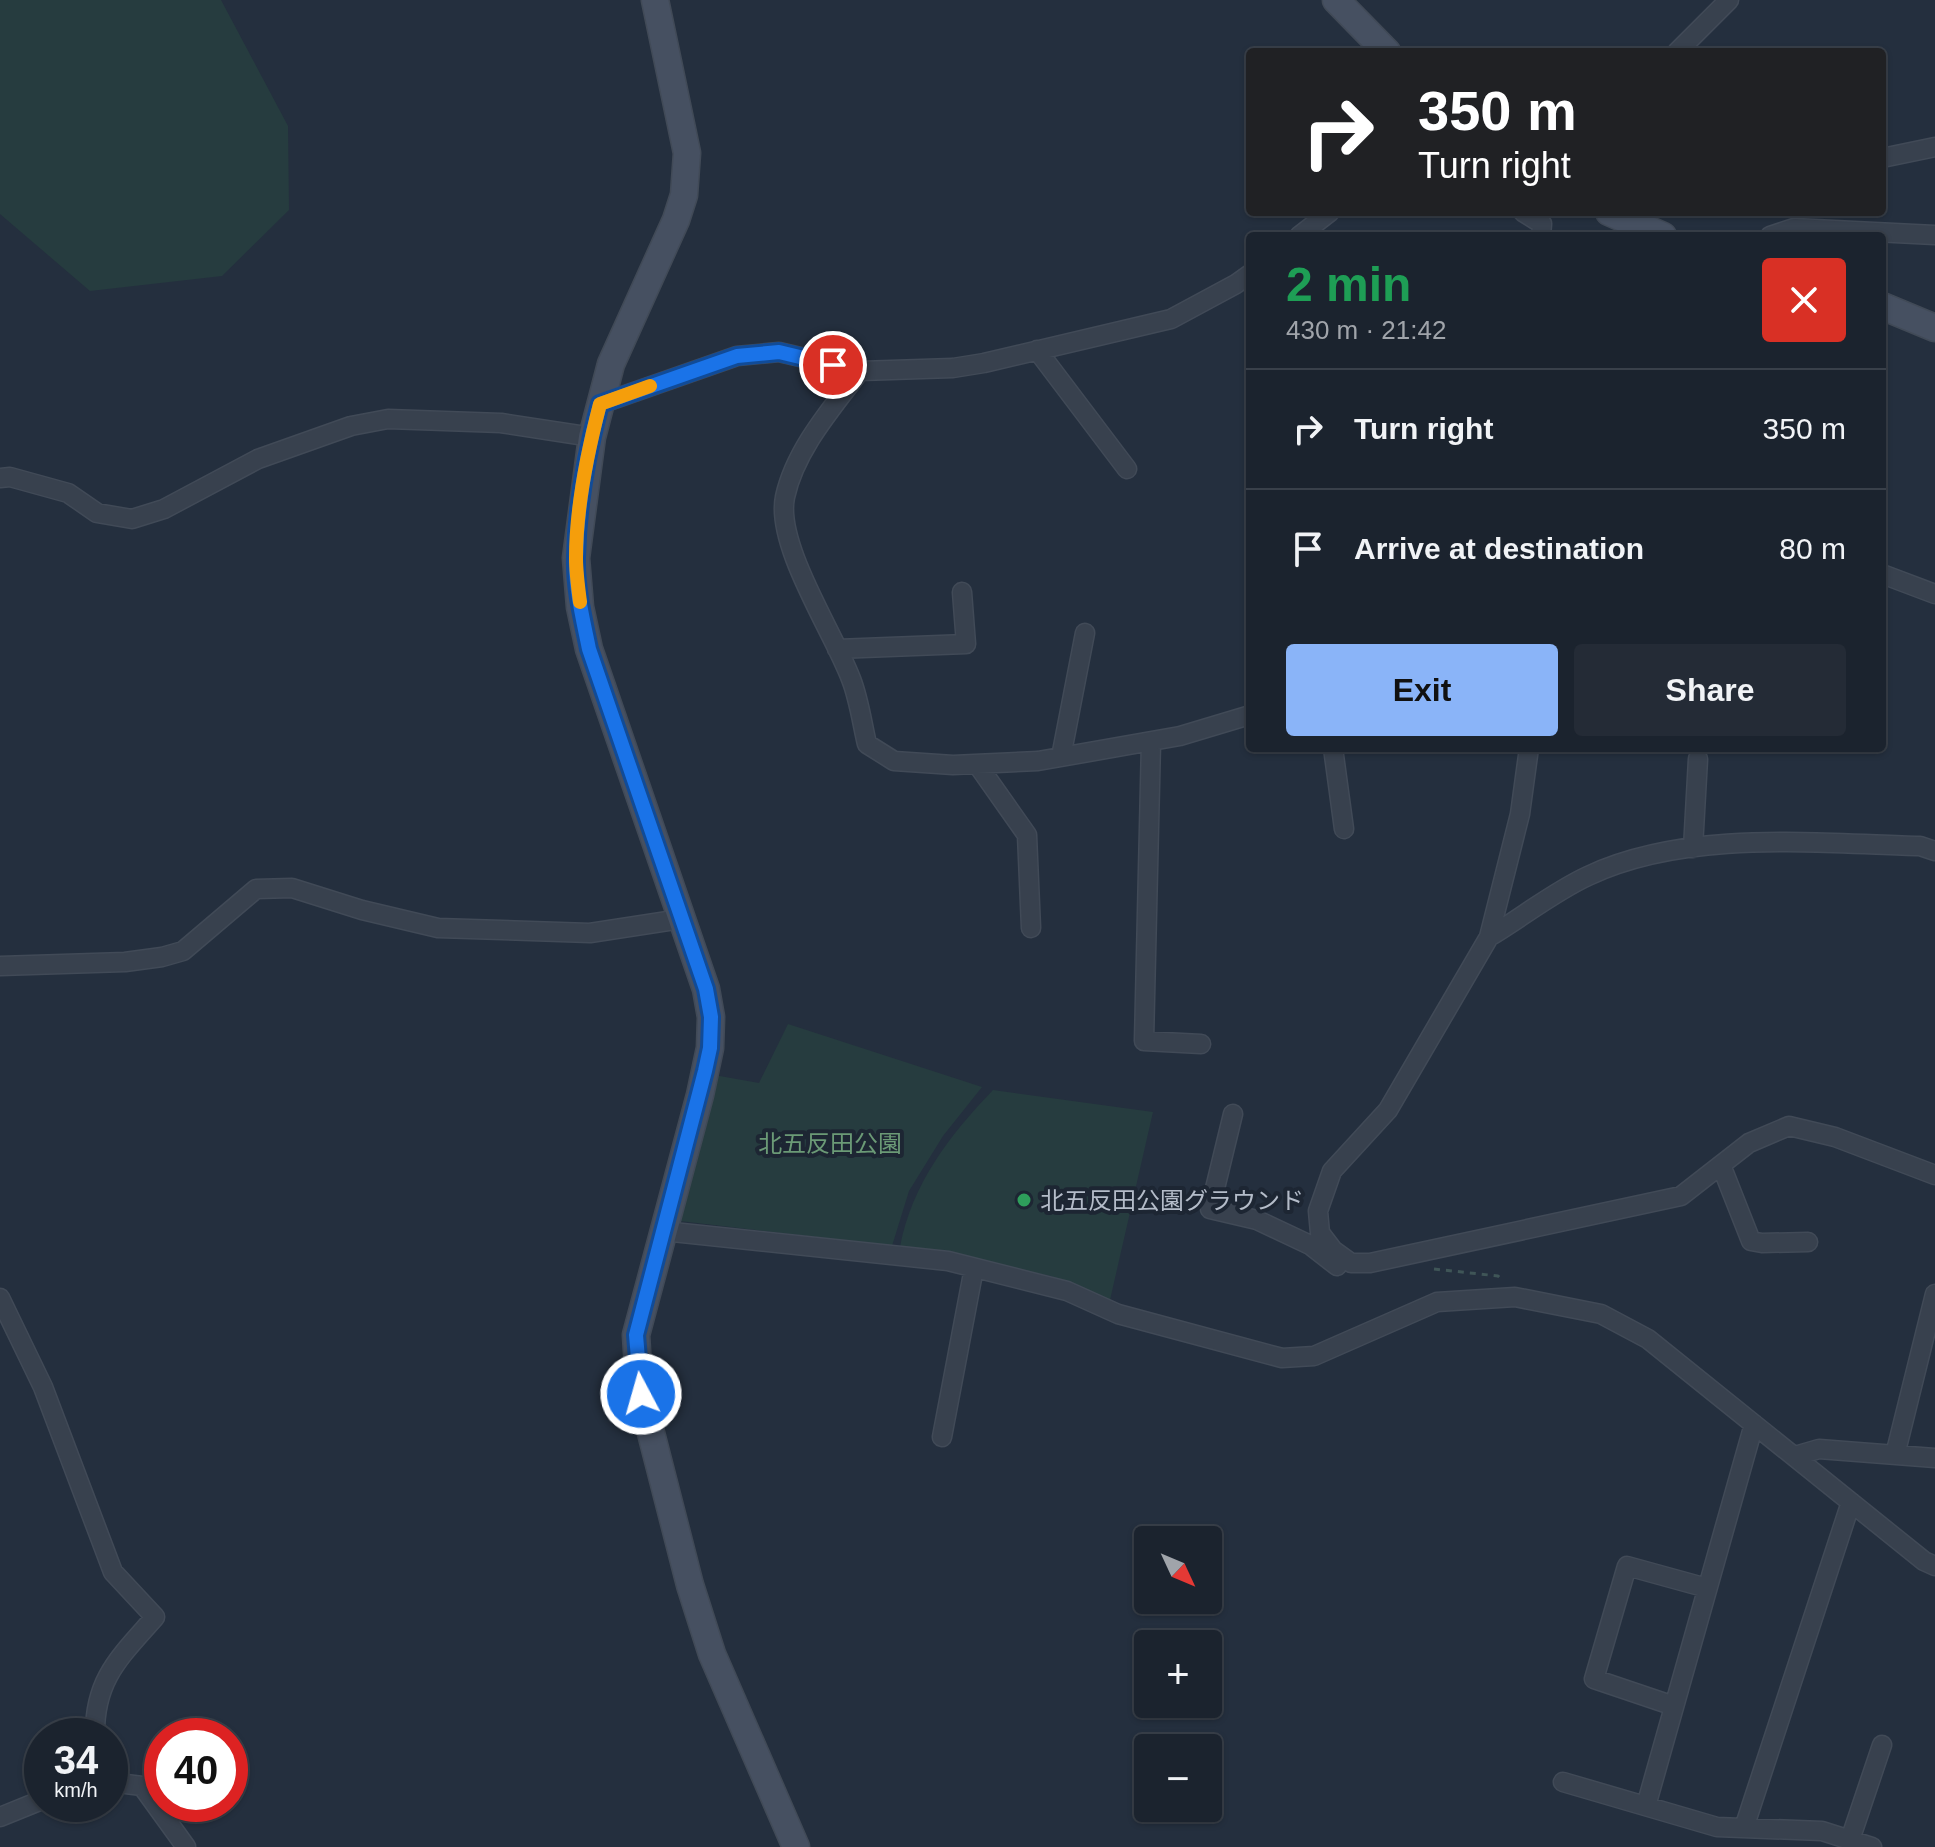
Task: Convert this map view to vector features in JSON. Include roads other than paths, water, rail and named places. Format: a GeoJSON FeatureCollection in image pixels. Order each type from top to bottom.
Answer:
{"type":"FeatureCollection","features":[{"type":"Feature","properties":{"kind":"street"},"geometry":{"type":"LineString","coordinates":[[655,0],[687,153],[684,195],[676,220],[611,364],[592,437],[576,558],[580,607],[589,649],[706,989],[711,1017],[710,1048],[700,1095],[636,1335],[641,1394],[690,1585],[712,1654],[796,1847]]}},
{"type":"Feature","properties":{"kind":"street"},"geometry":{"type":"LineString","coordinates":[[1336,0],[1383,48]]}},
{"type":"Feature","properties":{"kind":"street"},"geometry":{"type":"LineString","coordinates":[[1681,48],[1729,0]]}},
{"type":"Feature","properties":{"kind":"street"},"geometry":{"type":"LineString","coordinates":[[1886,157],[1935,147]]}},
{"type":"Feature","properties":{"kind":"street"},"geometry":{"type":"LineString","coordinates":[[1304,232],[1325,216]]}},
{"type":"Feature","properties":{"kind":"street"},"geometry":{"type":"LineString","coordinates":[[1529,216],[1542,224],[1541,232]]}},
{"type":"Feature","properties":{"kind":"street"},"geometry":{"type":"LineString","coordinates":[[1618,216],[1654,232]]}},
{"type":"Feature","properties":{"kind":"street"},"geometry":{"type":"LineString","coordinates":[[1782,232],[1794,228],[1875,232]]}},
{"type":"Feature","properties":{"kind":"street"},"geometry":{"type":"LineString","coordinates":[[1886,233],[1935,235]]}},
{"type":"Feature","properties":{"kind":"street"},"geometry":{"type":"LineString","coordinates":[[600,404],[737,356],[779,352],[860,371],[953,368],[1171,319],[1246,277]]}},
{"type":"Feature","properties":{"kind":"street"},"geometry":{"type":"LineString","coordinates":[[1886,308],[1935,328]]}},
{"type":"Feature","properties":{"kind":"street"},"geometry":{"type":"LineString","coordinates":[[1037,350],[1127,469]]}},
{"type":"Feature","properties":{"kind":"street"},"geometry":{"type":"LineString","coordinates":[[860,371],[823,419],[797,465],[784,498],[788,535],[807,586],[852,680],[867,744],[894,761],[977,764],[1038,761],[1180,736],[1246,716]]}},
{"type":"Feature","properties":{"kind":"street"},"geometry":{"type":"LineString","coordinates":[[0,478],[10,477],[68,493],[97,513],[132,519],[164,509],[258,459],[351,426],[388,419],[501,423],[592,437]]}},
{"type":"Feature","properties":{"kind":"street"},"geometry":{"type":"LineString","coordinates":[[1886,576],[1935,594]]}},
{"type":"Feature","properties":{"kind":"street"},"geometry":{"type":"LineString","coordinates":[[837,649],[966,644],[962,592]]}},
{"type":"Feature","properties":{"kind":"street"},"geometry":{"type":"LineString","coordinates":[[1061,757],[1085,633]]}},
{"type":"Feature","properties":{"kind":"street"},"geometry":{"type":"LineString","coordinates":[[1151,742],[1144,1041],[1201,1044]]}},
{"type":"Feature","properties":{"kind":"street"},"geometry":{"type":"LineString","coordinates":[[1334,752],[1344,829]]}},
{"type":"Feature","properties":{"kind":"street"},"geometry":{"type":"LineString","coordinates":[[1528,752],[1520,814],[1489,937],[1388,1110],[1332,1171],[1318,1211],[1320,1233],[1333,1250],[1351,1263],[1363,1263],[1681,1196],[1749,1143],[1789,1126],[1835,1137],[1935,1175]]}},
{"type":"Feature","properties":{"kind":"street"},"geometry":{"type":"LineString","coordinates":[[1693,848],[1698,759]]}},
{"type":"Feature","properties":{"kind":"street"},"geometry":{"type":"LineString","coordinates":[[977,764],[1027,835],[1031,928]]}},
{"type":"Feature","properties":{"kind":"street"},"geometry":{"type":"LineString","coordinates":[[1489,937],[1588,876],[1658,852],[1724,844],[1792,842],[1920,846],[1935,851]]}},
{"type":"Feature","properties":{"kind":"street"},"geometry":{"type":"LineString","coordinates":[[0,966],[125,962],[183,951],[256,889],[292,888],[362,910],[438,928],[590,933],[681,919]]}},
{"type":"Feature","properties":{"kind":"street"},"geometry":{"type":"LineString","coordinates":[[1233,1114],[1210,1209],[1257,1220],[1310,1245],[1334,1265],[1358,1271],[1363,1263]]}},
{"type":"Feature","properties":{"kind":"street"},"geometry":{"type":"LineString","coordinates":[[1721,1165],[1751,1241],[1808,1242]]}},
{"type":"Feature","properties":{"kind":"street"},"geometry":{"type":"LineString","coordinates":[[663,1231],[948,1261],[1067,1291],[1118,1314],[1282,1358],[1314,1356],[1437,1302],[1515,1297],[1601,1314],[1648,1339],[1924,1561],[1935,1566]]}},
{"type":"Feature","properties":{"kind":"street"},"geometry":{"type":"LineString","coordinates":[[942,1437],[974,1268]]}},
{"type":"Feature","properties":{"kind":"street"},"geometry":{"type":"LineString","coordinates":[[1895,1455],[1935,1294]]}},
{"type":"Feature","properties":{"kind":"street"},"geometry":{"type":"LineString","coordinates":[[0,1298],[43,1387],[113,1572],[155,1617],[112,1666],[95,1710],[95,1718]]}},
{"type":"Feature","properties":{"kind":"street"},"geometry":{"type":"LineString","coordinates":[[1646,1806],[1754,1424]]}},
{"type":"Feature","properties":{"kind":"street"},"geometry":{"type":"LineString","coordinates":[[1795,1456],[1819,1449],[1935,1458]]}},
{"type":"Feature","properties":{"kind":"street"},"geometry":{"type":"LineString","coordinates":[[1744,1828],[1851,1502]]}},
{"type":"Feature","properties":{"kind":"street"},"geometry":{"type":"LineString","coordinates":[[1674,1706],[1594,1679],[1627,1566],[1707,1588]]}},
{"type":"Feature","properties":{"kind":"street"},"geometry":{"type":"LineString","coordinates":[[1850,1840],[1882,1745]]}},
{"type":"Feature","properties":{"kind":"street"},"geometry":{"type":"LineString","coordinates":[[1563,1782],[1717,1827],[1822,1831],[1872,1847]]}},
{"type":"Feature","properties":{"kind":"street"},"geometry":{"type":"LineString","coordinates":[[128,1784],[142,1786],[186,1847]]}},
{"type":"Feature","properties":{"kind":"street"},"geometry":{"type":"LineString","coordinates":[[0,1817],[24,1807]]}},
{"type":"Feature","properties":{"kind":"place","name":"北五反田公園グラウンド"},"geometry":{"type":"Point","coordinates":[1024,1200]}},
{"type":"Feature","properties":{"kind":"park label","name":"北五反田公園"},"geometry":{"type":"Point","coordinates":[830,1143]}}]}
